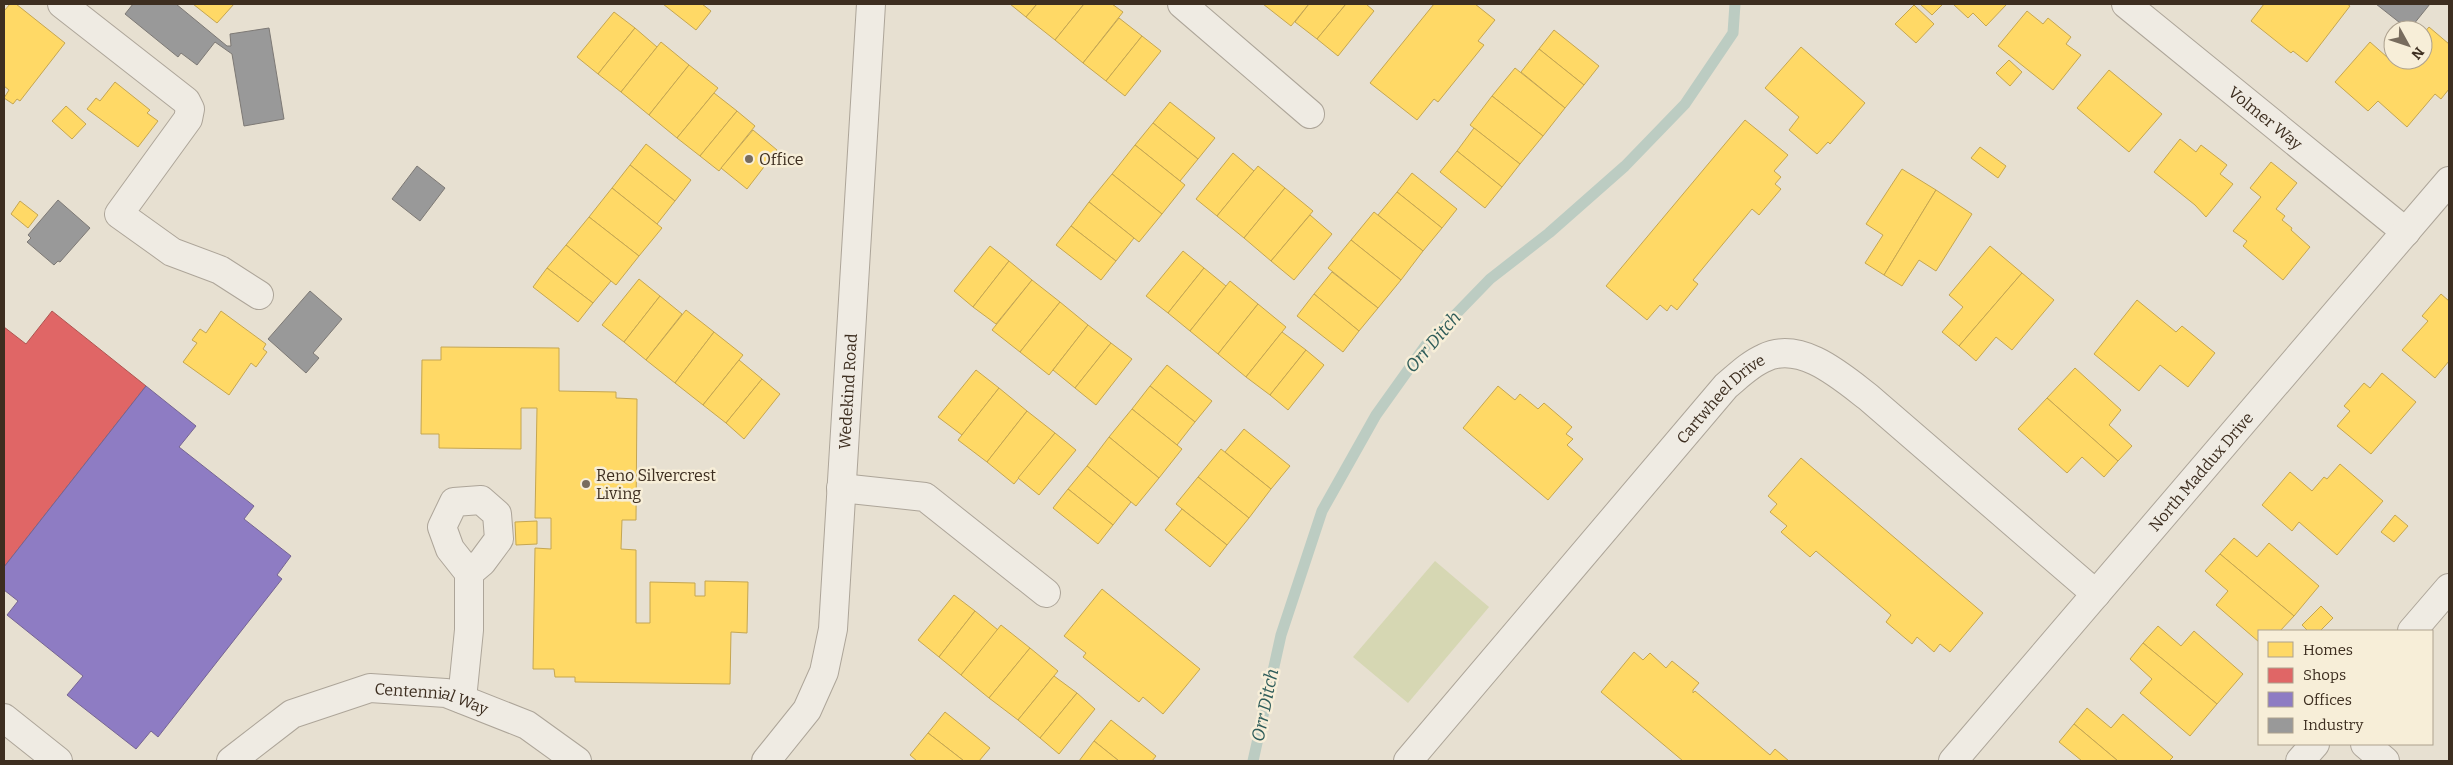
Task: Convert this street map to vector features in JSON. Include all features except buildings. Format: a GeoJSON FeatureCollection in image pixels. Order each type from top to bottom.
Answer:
{"type":"FeatureCollection","features":[{"type":"Feature","properties":{"kind":"street"},"geometry":{"type":"LineString","coordinates":[[62,4],[186,101],[190,109],[188,119],[119,214],[172,252],[220,270],[259,295]]}},
{"type":"Feature","properties":{"kind":"street","name":"Wedekind Road"},"geometry":{"type":"LineString","coordinates":[[766,761],[807,710],[824,672],[833,630],[871,4]]}},
{"type":"Feature","properties":{"kind":"street"},"geometry":{"type":"LineString","coordinates":[[1182,4],[1310,114]]}},
{"type":"Feature","properties":{"kind":"street","name":"Volmer Way"},"geometry":{"type":"LineString","coordinates":[[2126,4],[2406,232]]}},
{"type":"Feature","properties":{"kind":"street","name":"North Maddux Drive"},"geometry":{"type":"LineString","coordinates":[[1953,761],[2449,181]]}},
{"type":"Feature","properties":{"kind":"street","name":"Cartwheel Drive"},"geometry":{"type":"LineString","coordinates":[[1408,761],[1726,386],[1764,357],[1787,352],[1810,359],[1837,373],[1868,397],[2096,594]]}},
{"type":"Feature","properties":{"kind":"street"},"geometry":{"type":"LineString","coordinates":[[842,488],[925,497],[1046,593]]}},
{"type":"Feature","properties":{"kind":"street"},"geometry":{"type":"LineString","coordinates":[[462,699],[469,630],[469,572]]}},
{"type":"Feature","properties":{"kind":"street"},"geometry":{"type":"LineString","coordinates":[[2413,630],[2449,588]]}},
{"type":"Feature","properties":{"kind":"street","name":"Centennial Way"},"geometry":{"type":"LineString","coordinates":[[231,761],[292,714],[370,688],[446,693],[527,725],[577,761]]}},
{"type":"Feature","properties":{"kind":"street"},"geometry":{"type":"LineString","coordinates":[[4,718],[58,761]]}},
{"type":"Feature","properties":{"kind":"street"},"geometry":{"type":"LineString","coordinates":[[2300,761],[2314,745]]}},
{"type":"Feature","properties":{"kind":"street"},"geometry":{"type":"LineString","coordinates":[[2366,745],[2385,761]]}},
{"type":"Feature","properties":{"kind":"green space"},"geometry":{"type":"Polygon","coordinates":[[[1435,561],[1489,607],[1408,703],[1353,657],[1435,561]]]}},
{"type":"Feature","properties":{"kind":"waterway","name":"Orr Ditch"},"geometry":{"type":"LineString","coordinates":[[1253,761],[1281,635],[1322,511],[1376,415],[1426,345],[1490,279],[1549,233],[1625,166],[1685,104],[1733,33],[1735,4]]}},
{"type":"Feature","properties":{"kind":"place","name":"Office"},"geometry":{"type":"Point","coordinates":[749,159]}},
{"type":"Feature","properties":{"kind":"place","name":"Reno Silvercrest Living"},"geometry":{"type":"Point","coordinates":[586,484]}}]}
